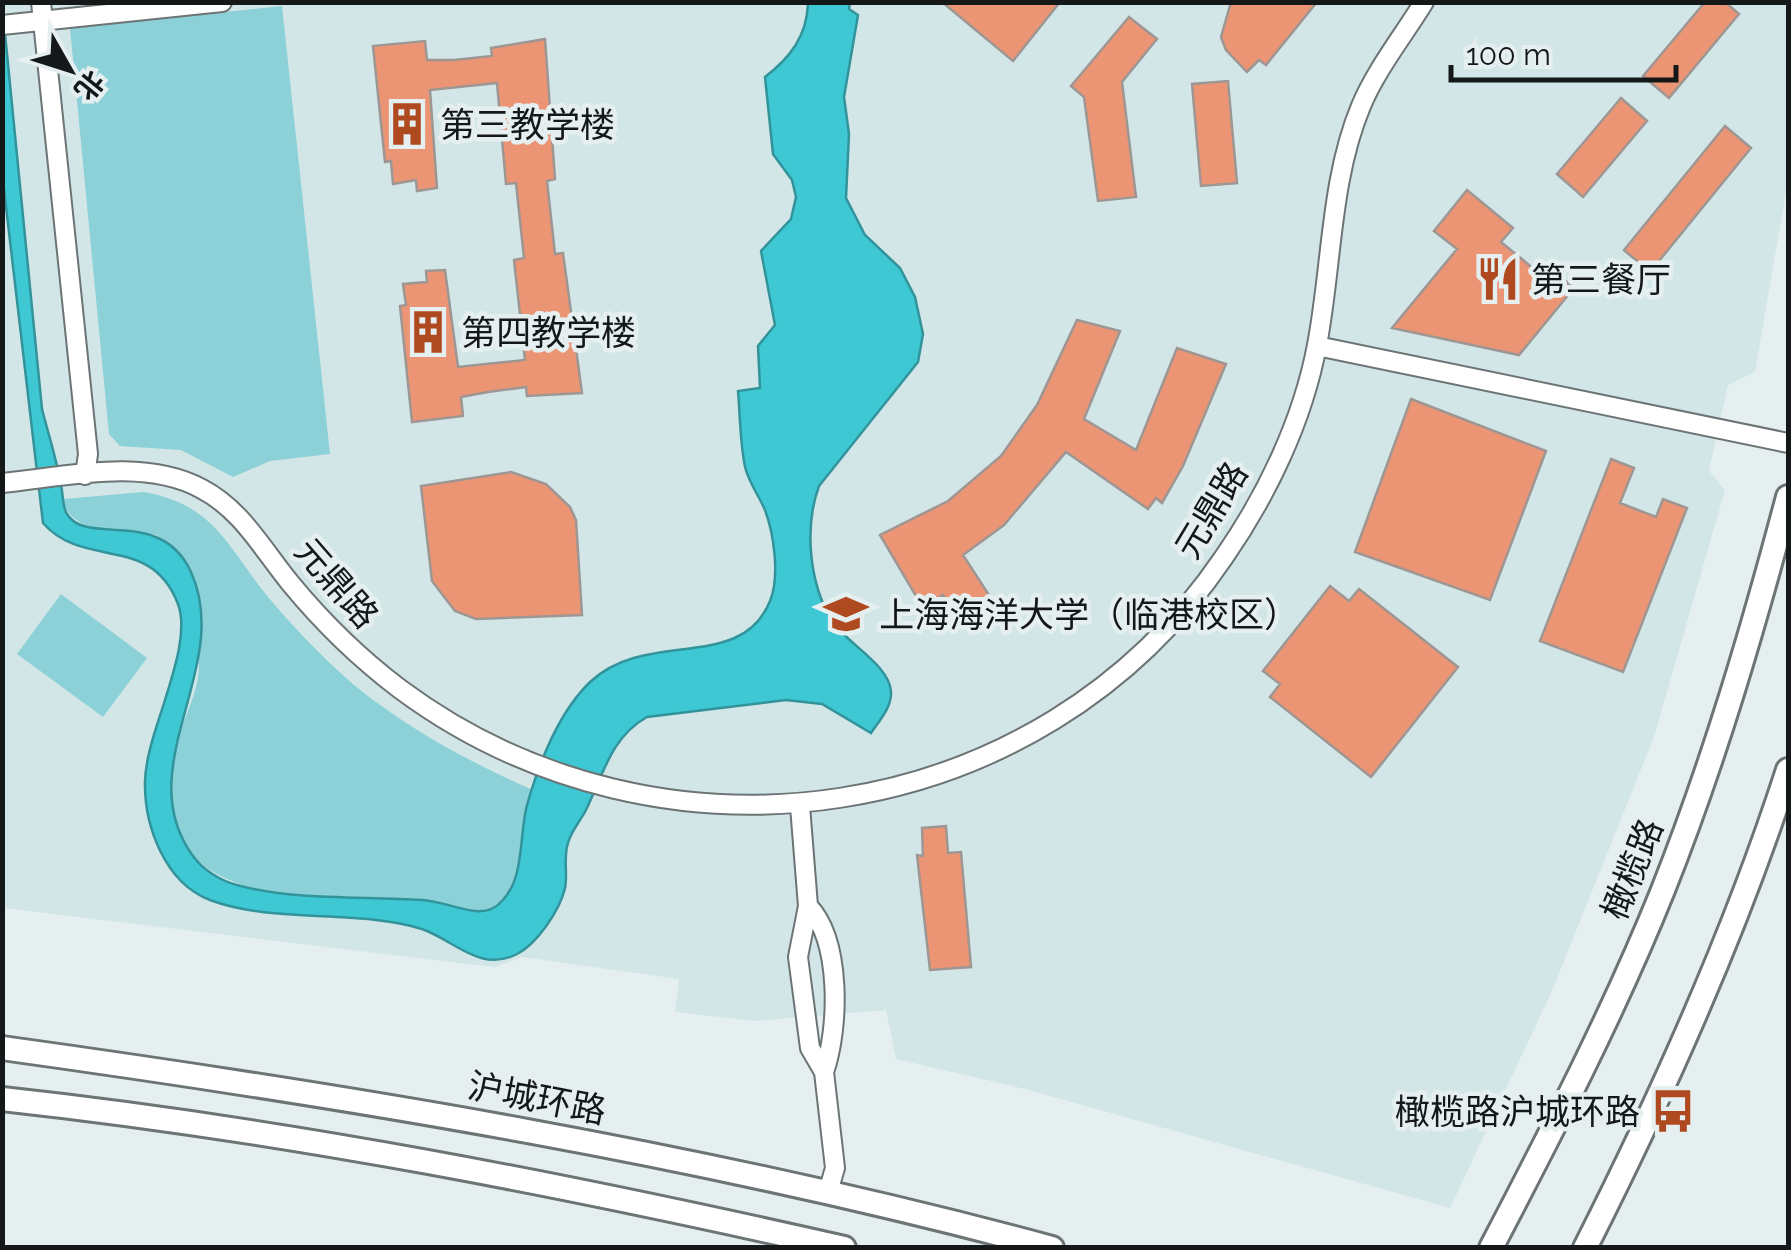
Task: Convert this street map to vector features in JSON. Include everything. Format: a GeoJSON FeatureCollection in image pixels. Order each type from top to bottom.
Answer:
{"type":"FeatureCollection","features":[{"type":"Feature","properties":{"kind":"main road","name":"橄榄路"},"geometry":{"type":"LineString","coordinates":[[1491,1248],[1625,978],[1663,890],[1742,659],[1788,497]]}},
{"type":"Feature","properties":{"kind":"main road"},"geometry":{"type":"LineString","coordinates":[[1585,1248],[1648,1119],[1729,932],[1788,770]]}},
{"type":"Feature","properties":{"kind":"main road","name":"沪城环路"},"geometry":{"type":"LineString","coordinates":[[2,1048],[370,1102],[828,1192],[1052,1248]]}},
{"type":"Feature","properties":{"kind":"main road"},"geometry":{"type":"LineString","coordinates":[[2,1099],[205,1124],[373,1152],[844,1248]]}},
{"type":"Feature","properties":{"kind":"street"},"geometry":{"type":"LineString","coordinates":[[6,24],[42,11],[222,2]]}},
{"type":"Feature","properties":{"kind":"street","name":"元鼎路"},"geometry":{"type":"LineString","coordinates":[[2,483],[128,471],[201,488],[236,513],[324,623],[363,661],[452,725],[539,764],[644,796],[800,806],[864,798],[990,755],[1038,729],[1121,670],[1186,607],[1253,513],[1290,430],[1317,346],[1338,192],[1360,106],[1424,2]]}},
{"type":"Feature","properties":{"kind":"street"},"geometry":{"type":"LineString","coordinates":[[42,11],[88,454],[85,474]]}},
{"type":"Feature","properties":{"kind":"street"},"geometry":{"type":"LineString","coordinates":[[1317,346],[1788,444]]}},
{"type":"Feature","properties":{"kind":"street"},"geometry":{"type":"LineString","coordinates":[[800,806],[808,906],[798,957],[810,1048],[824,1072],[834,1168],[828,1192]]}},
{"type":"Feature","properties":{"kind":"street"},"geometry":{"type":"LineString","coordinates":[[808,906],[818,916],[830,960],[836,1011],[834,1043],[824,1072]]}},
{"type":"Feature","properties":{"kind":"shaded area"},"geometry":{"type":"Polygon","coordinates":[[[2,3],[42,409],[65,509],[77,523],[91,528],[144,533],[162,540],[178,552],[191,572],[201,608],[200,644],[175,752],[171,787],[176,822],[193,856],[219,878],[259,890],[305,896],[422,900],[479,911],[496,906],[509,891],[518,868],[527,805],[544,756],[568,708],[590,682],[613,666],[639,657],[716,644],[738,636],[756,623],[770,601],[775,580],[773,543],[765,510],[745,467],[738,391],[760,388],[758,346],[775,325],[761,251],[791,219],[796,197],[792,180],[773,154],[765,77],[796,45],[808,3],[850,3],[849,9],[858,15],[844,97],[849,134],[846,198],[865,235],[900,268],[915,297],[923,334],[918,362],[819,486],[811,519],[811,555],[824,606],[832,621],[876,663],[889,682],[889,703],[871,733],[822,704],[786,700],[647,717],[616,746],[571,834],[565,888],[553,916],[532,943],[504,959],[481,958],[413,926],[268,913],[228,906],[194,892],[169,867],[160,851],[148,816],[145,781],[178,652],[178,604],[166,582],[151,568],[78,546],[43,523],[3,181],[2,3]]]}},
{"type":"Feature","properties":{"kind":"shaded area","name":"上海海洋大学（临港校区）"},"geometry":{"type":"Polygon","coordinates":[[[3,3],[1788,3],[1788,180],[1755,372],[1728,385],[1709,471],[1725,490],[1654,737],[1552,991],[1450,1208],[1025,1089],[896,1059],[886,1010],[755,1021],[675,1012],[679,979],[522,957],[496,967],[467,964],[3,908],[3,3]]]}},
{"type":"Feature","properties":{"kind":"shaded area"},"geometry":{"type":"Polygon","coordinates":[[[282,6],[330,454],[270,461],[233,477],[181,450],[120,446],[109,434],[70,28],[282,6]]]}},
{"type":"Feature","properties":{"kind":"shaded area"},"geometry":{"type":"Polygon","coordinates":[[[144,492],[168,498],[204,517],[298,631],[375,701],[440,744],[533,790],[512,882],[492,908],[467,911],[405,900],[275,892],[238,883],[208,868],[185,844],[172,809],[172,761],[199,666],[181,602],[157,535],[87,526],[67,511],[63,499],[144,492]]]}},
{"type":"Feature","properties":{"kind":"shaded area"},"geometry":{"type":"Polygon","coordinates":[[[61,594],[147,658],[103,717],[17,654],[61,594]]]}},
{"type":"Feature","properties":{"kind":"building"},"geometry":{"type":"Polygon","coordinates":[[[942,2],[1060,2],[1013,61],[942,2]]]}},
{"type":"Feature","properties":{"kind":"building"},"geometry":{"type":"Polygon","coordinates":[[[1231,2],[1317,2],[1266,65],[1259,60],[1247,72],[1226,50],[1221,37],[1231,2]]]}},
{"type":"Feature","properties":{"kind":"building"},"geometry":{"type":"Polygon","coordinates":[[[1705,2],[1725,2],[1739,14],[1669,98],[1643,76],[1705,2]]]}},
{"type":"Feature","properties":{"kind":"building"},"geometry":{"type":"Polygon","coordinates":[[[1129,17],[1157,39],[1122,82],[1136,197],[1098,201],[1084,97],[1071,86],[1129,17]]]}},
{"type":"Feature","properties":{"kind":"building"},"geometry":{"type":"Polygon","coordinates":[[[545,39],[555,179],[547,181],[555,254],[563,253],[582,393],[527,396],[526,387],[488,392],[461,397],[463,416],[412,422],[400,306],[406,305],[403,284],[427,282],[426,271],[445,270],[458,367],[525,360],[514,260],[524,258],[516,183],[506,184],[497,83],[430,90],[437,188],[417,191],[416,180],[393,184],[391,161],[385,162],[373,46],[425,41],[427,60],[454,60],[492,56],[491,48],[545,39]]]}},
{"type":"Feature","properties":{"kind":"building"},"geometry":{"type":"Polygon","coordinates":[[[1228,81],[1237,183],[1201,186],[1192,84],[1228,81]]]}},
{"type":"Feature","properties":{"kind":"building"},"geometry":{"type":"Polygon","coordinates":[[[1621,98],[1647,121],[1583,197],[1557,174],[1621,98]]]}},
{"type":"Feature","properties":{"kind":"building"},"geometry":{"type":"Polygon","coordinates":[[[1725,126],[1751,148],[1650,272],[1624,250],[1725,126]]]}},
{"type":"Feature","properties":{"kind":"building","name":"第三餐厅"},"geometry":{"type":"Polygon","coordinates":[[[1467,190],[1513,228],[1501,242],[1534,269],[1541,261],[1574,288],[1519,355],[1392,328],[1457,249],[1434,231],[1467,190]]]}},
{"type":"Feature","properties":{"kind":"building"},"geometry":{"type":"Polygon","coordinates":[[[1077,320],[1120,331],[1084,419],[1136,450],[1177,348],[1226,364],[1183,466],[1162,503],[1156,498],[1148,509],[1066,452],[1004,525],[963,555],[989,595],[957,615],[943,595],[923,608],[880,535],[948,501],[1001,456],[1037,405],[1077,320]]]}},
{"type":"Feature","properties":{"kind":"building"},"geometry":{"type":"Polygon","coordinates":[[[1411,399],[1546,451],[1490,600],[1355,552],[1411,399]]]}},
{"type":"Feature","properties":{"kind":"building"},"geometry":{"type":"Polygon","coordinates":[[[1611,459],[1634,468],[1620,503],[1656,517],[1663,499],[1687,508],[1623,672],[1540,641],[1611,459]]]}},
{"type":"Feature","properties":{"kind":"building"},"geometry":{"type":"Polygon","coordinates":[[[511,472],[546,484],[570,507],[576,520],[582,615],[476,619],[455,611],[432,581],[421,486],[511,472]]]}},
{"type":"Feature","properties":{"kind":"building"},"geometry":{"type":"Polygon","coordinates":[[[1330,586],[1349,601],[1359,589],[1458,667],[1371,777],[1270,697],[1280,684],[1263,671],[1330,586]]]}},
{"type":"Feature","properties":{"kind":"building"},"geometry":{"type":"Polygon","coordinates":[[[946,826],[948,853],[961,852],[971,967],[930,970],[917,855],[923,856],[922,828],[946,826]]]}},
{"type":"Feature","properties":{"kind":"place","name":"第三教学楼"},"geometry":{"type":"Point","coordinates":[407,124]}},
{"type":"Feature","properties":{"kind":"place","name":"第三餐厅"},"geometry":{"type":"Point","coordinates":[1498,279]}},
{"type":"Feature","properties":{"kind":"place","name":"第四教学楼"},"geometry":{"type":"Point","coordinates":[428,332]}},
{"type":"Feature","properties":{"kind":"place","name":"上海海洋大学（临港校区）"},"geometry":{"type":"Point","coordinates":[846,614]}},
{"type":"Feature","properties":{"kind":"place","name":"橄榄路沪城环路"},"geometry":{"type":"Point","coordinates":[1673,1111]}}]}
